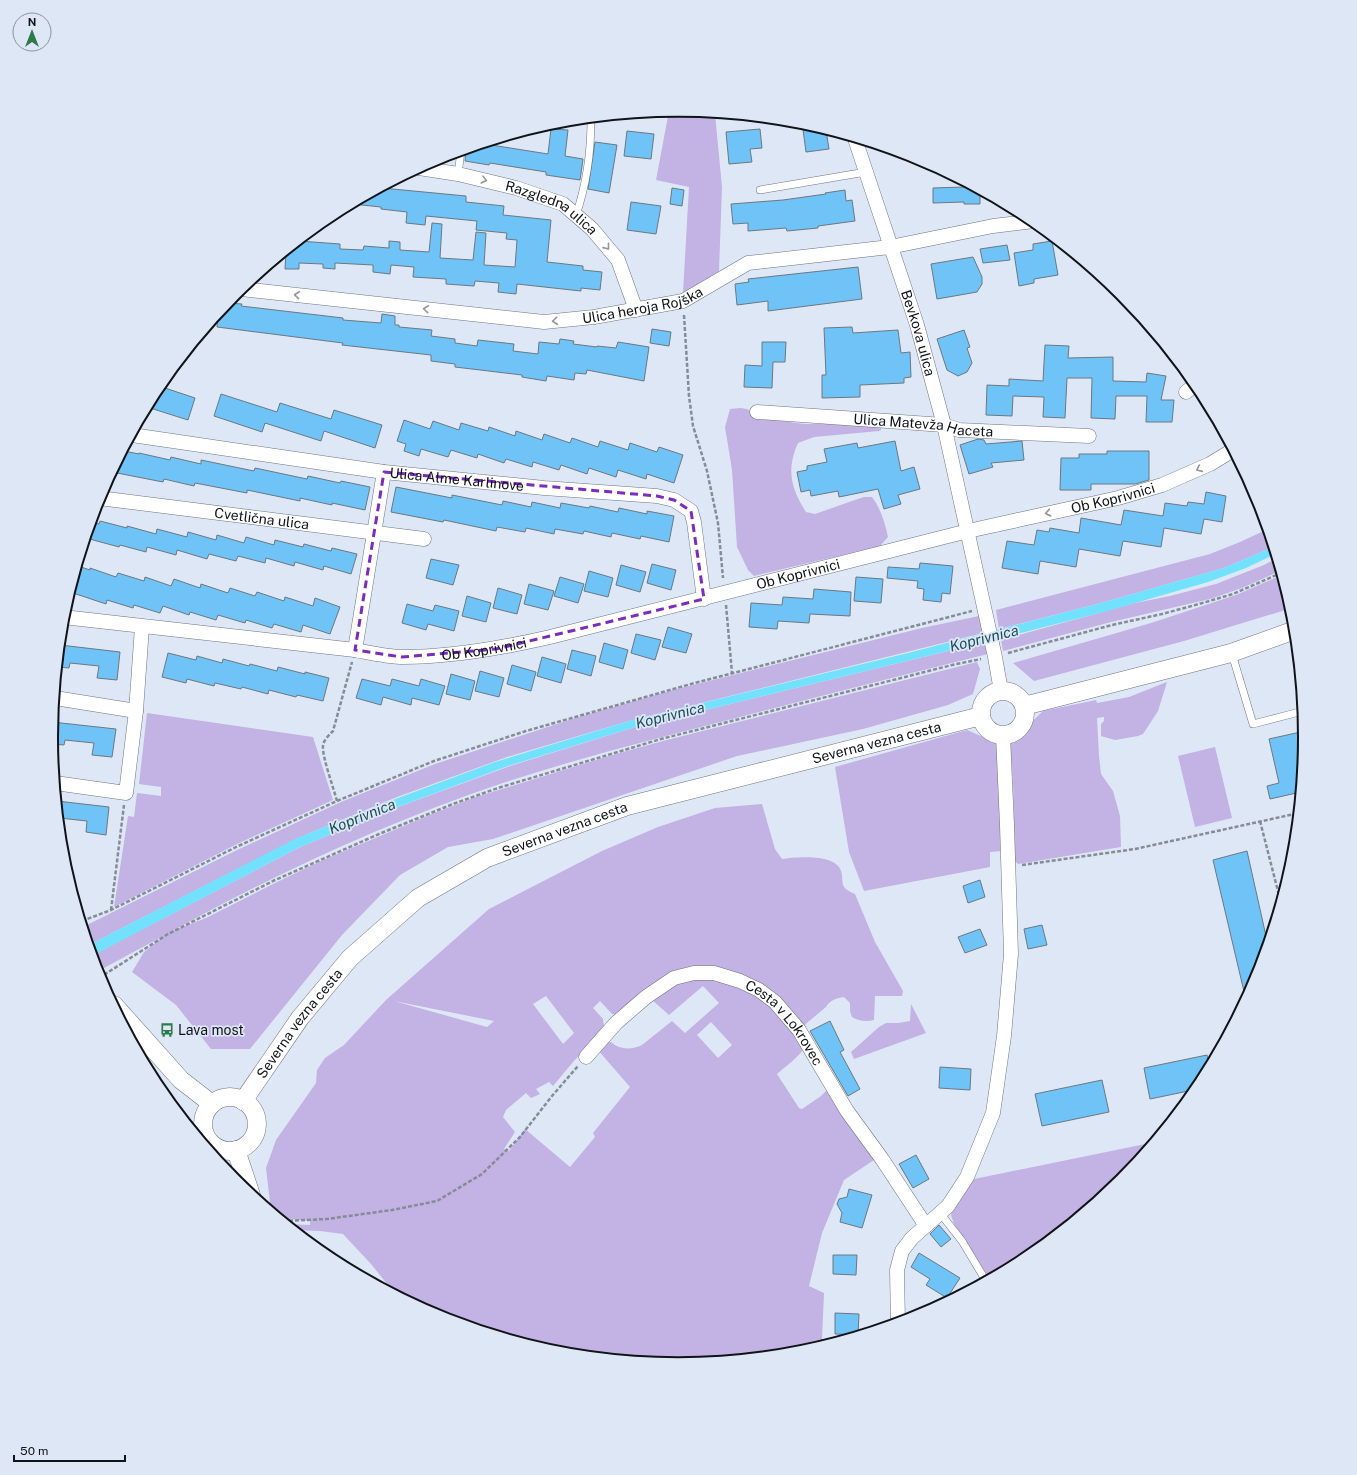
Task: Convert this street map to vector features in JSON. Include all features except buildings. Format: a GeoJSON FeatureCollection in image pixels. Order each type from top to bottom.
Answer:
{"type":"FeatureCollection","features":[{"type":"Feature","properties":{"kind":"street","name":"Bevkova ulica"},"geometry":{"type":"LineString","coordinates":[[857,143],[917,325],[944,425],[968,531]]}},
{"type":"Feature","properties":{"kind":"street","name":"Razgledna ulica"},"geometry":{"type":"LineString","coordinates":[[429,170],[458,174],[516,188],[563,204],[592,229],[618,260],[636,310]]}},
{"type":"Feature","properties":{"kind":"street","name":"Ulica heroja Rojška"},"geometry":{"type":"LineString","coordinates":[[249,290],[544,322],[636,310],[683,301],[748,263],[890,247],[993,226],[1023,222]]}},
{"type":"Feature","properties":{"kind":"street","name":"Ulica Matevža Haceta"},"geometry":{"type":"LineString","coordinates":[[757,412],[944,425],[958,430],[1089,436]]}},
{"type":"Feature","properties":{"kind":"street","name":"Ulica Alme Karlinove"},"geometry":{"type":"LineString","coordinates":[[136,436],[384,472],[544,488],[657,496],[674,500],[691,511],[693,517],[704,599]]}},
{"type":"Feature","properties":{"kind":"street","name":"Ob Koprivnici"},"geometry":{"type":"LineString","coordinates":[[70,618],[355,650],[402,657],[453,654],[496,649],[704,599],[725,592],[968,531],[1118,498],[1162,485],[1210,464],[1229,452]]}},
{"type":"Feature","properties":{"kind":"street"},"geometry":{"type":"LineString","coordinates":[[355,650],[373,532],[384,472]]}},
{"type":"Feature","properties":{"kind":"street","name":"Cvetlična ulica"},"geometry":{"type":"LineString","coordinates":[[106,499],[424,539]]}},
{"type":"Feature","properties":{"kind":"street"},"geometry":{"type":"LineString","coordinates":[[968,531],[1001,691]]}},
{"type":"Feature","properties":{"kind":"street"},"geometry":{"type":"LineString","coordinates":[[60,784],[126,793],[136,711],[142,627]]}},
{"type":"Feature","properties":{"kind":"street"},"geometry":{"type":"LineString","coordinates":[[1024,706],[1232,654],[1290,632]]}},
{"type":"Feature","properties":{"kind":"street"},"geometry":{"type":"LineString","coordinates":[[1001,691],[1015,695],[1024,706],[1023,721],[1014,732],[1002,735],[993,732],[983,723],[981,709],[984,702],[988,697],[1001,691]]}},
{"type":"Feature","properties":{"kind":"street"},"geometry":{"type":"LineString","coordinates":[[59,699],[136,711]]}},
{"type":"Feature","properties":{"kind":"street","name":"Severna vezna cesta"},"geometry":{"type":"LineString","coordinates":[[244,1101],[300,1018],[350,958],[418,898],[487,858],[627,806],[981,716]]}},
{"type":"Feature","properties":{"kind":"street"},"geometry":{"type":"LineString","coordinates":[[898,1318],[898,1270],[902,1251],[912,1238],[948,1206],[967,1177],[993,1113],[1004,1036],[1011,954],[1009,867],[1002,735]]}},
{"type":"Feature","properties":{"kind":"street","name":"Cesta v Lokrovec"},"geometry":{"type":"LineString","coordinates":[[586,1057],[616,1023],[646,997],[674,978],[694,973],[714,973],[740,981],[759,990],[775,1002],[798,1030],[848,1111],[926,1226]]}},
{"type":"Feature","properties":{"kind":"street"},"geometry":{"type":"LineString","coordinates":[[125,1017],[181,1080],[212,1104]]}},
{"type":"Feature","properties":{"kind":"street"},"geometry":{"type":"LineString","coordinates":[[227,1097],[244,1101],[250,1106],[256,1123],[255,1132],[251,1140],[236,1150],[227,1151],[218,1148],[205,1136],[203,1119],[206,1111],[219,1099],[227,1097]]}},
{"type":"Feature","properties":{"kind":"street"},"geometry":{"type":"LineString","coordinates":[[236,1150],[247,1183]]}},
{"type":"Feature","properties":{"kind":"lane"},"geometry":{"type":"LineString","coordinates":[[576,215],[581,201],[591,138],[591,123]]}},
{"type":"Feature","properties":{"kind":"lane"},"geometry":{"type":"LineString","coordinates":[[458,174],[460,157]]}},
{"type":"Feature","properties":{"kind":"lane"},"geometry":{"type":"LineString","coordinates":[[760,190],[866,172]]}},
{"type":"Feature","properties":{"kind":"lane"},"geometry":{"type":"LineString","coordinates":[[1232,654],[1253,724],[1298,712]]}},
{"type":"Feature","properties":{"kind":"lane"},"geometry":{"type":"LineString","coordinates":[[940,1213],[962,1241],[984,1278]]}},
{"type":"Feature","properties":{"kind":"path"},"geometry":{"type":"LineString","coordinates":[[683,301],[689,396],[693,426],[707,471],[718,523],[732,673]]}},
{"type":"Feature","properties":{"kind":"path"},"geometry":{"type":"LineString","coordinates":[[105,974],[168,934],[273,881],[386,831],[498,788],[660,739],[952,665],[995,657],[1112,625],[1199,604],[1233,594],[1277,575]]}},
{"type":"Feature","properties":{"kind":"path"},"geometry":{"type":"LineString","coordinates":[[86,920],[111,910],[236,847],[337,801],[434,761],[526,731],[732,673],[985,613]]}},
{"type":"Feature","properties":{"kind":"path"},"geometry":{"type":"LineString","coordinates":[[337,801],[324,756],[323,746],[333,731],[355,650]]}},
{"type":"Feature","properties":{"kind":"path"},"geometry":{"type":"LineString","coordinates":[[111,910],[126,793]]}},
{"type":"Feature","properties":{"kind":"path"},"geometry":{"type":"LineString","coordinates":[[1009,867],[1135,849],[1294,814]]}},
{"type":"Feature","properties":{"kind":"path"},"geometry":{"type":"LineString","coordinates":[[1260,821],[1279,894]]}},
{"type":"Feature","properties":{"kind":"path"},"geometry":{"type":"LineString","coordinates":[[290,1221],[327,1219],[392,1210],[437,1201],[482,1174],[520,1137],[552,1096],[586,1057]]}},
{"type":"Feature","properties":{"kind":"highlighted area"},"geometry":{"type":"Polygon","coordinates":[[[384,472],[657,496],[674,500],[691,511],[704,599],[496,649],[402,657],[355,650],[384,472]]]}},
{"type":"Feature","properties":{"kind":"shaded area"},"geometry":{"type":"Polygon","coordinates":[[[668,117],[715,118],[722,187],[719,271],[683,293],[689,187],[656,180],[668,117]]]}},
{"type":"Feature","properties":{"kind":"shaded area"},"geometry":{"type":"Polygon","coordinates":[[[730,409],[747,409],[762,418],[804,424],[853,424],[881,427],[881,430],[879,431],[814,437],[798,443],[794,453],[791,470],[794,487],[806,512],[815,514],[864,497],[872,497],[882,516],[888,537],[880,546],[754,576],[748,570],[737,547],[732,470],[725,427],[730,409]]]}},
{"type":"Feature","properties":{"kind":"shaded area"},"geometry":{"type":"Polygon","coordinates":[[[1263,531],[1269,549],[1224,568],[1101,603],[999,629],[996,610],[1210,554],[1263,531]]]}},
{"type":"Feature","properties":{"kind":"shaded area"},"geometry":{"type":"Polygon","coordinates":[[[1273,560],[1277,573],[1242,588],[1210,599],[1111,622],[1003,651],[1001,640],[1135,603],[1216,584],[1273,560]]]}},
{"type":"Feature","properties":{"kind":"shaded area"},"geometry":{"type":"Polygon","coordinates":[[[1278,577],[1286,610],[1184,641],[1034,681],[1013,663],[1151,623],[1236,595],[1278,577]]]}},
{"type":"Feature","properties":{"kind":"shaded area"},"geometry":{"type":"Polygon","coordinates":[[[979,616],[983,633],[629,721],[507,757],[397,797],[298,838],[93,943],[87,925],[237,850],[341,802],[435,764],[572,719],[673,690],[922,628],[979,616]]]}},
{"type":"Feature","properties":{"kind":"shaded area"},"geometry":{"type":"Polygon","coordinates":[[[985,642],[988,654],[651,740],[497,785],[414,816],[332,851],[251,889],[172,931],[206,918],[321,861],[476,797],[663,741],[977,662],[980,669],[973,694],[948,705],[863,729],[737,756],[493,839],[448,847],[400,875],[342,935],[250,1049],[211,1049],[176,1005],[132,972],[144,952],[165,935],[104,968],[101,965],[97,953],[298,848],[379,814],[510,766],[632,728],[985,642]]]}},
{"type":"Feature","properties":{"kind":"shaded area"},"geometry":{"type":"Polygon","coordinates":[[[1167,682],[1158,711],[1143,734],[1115,740],[1101,736],[1101,724],[1104,721],[1104,717],[1097,718],[1101,774],[1113,791],[1120,816],[1121,847],[1018,864],[1015,861],[1013,782],[1010,743],[1043,711],[1096,700],[1097,703],[1129,697],[1167,682]]]}},
{"type":"Feature","properties":{"kind":"shaded area"},"geometry":{"type":"Polygon","coordinates":[[[147,713],[313,737],[333,800],[235,845],[114,907],[128,816],[134,817],[137,793],[161,796],[161,787],[139,784],[147,713]]]}},
{"type":"Feature","properties":{"kind":"shaded area"},"geometry":{"type":"Polygon","coordinates":[[[967,730],[999,744],[1002,851],[990,852],[990,867],[864,891],[849,852],[835,767],[967,730]]]}},
{"type":"Feature","properties":{"kind":"shaded area"},"geometry":{"type":"Polygon","coordinates":[[[1215,747],[1232,818],[1195,827],[1178,756],[1215,747]]]}},
{"type":"Feature","properties":{"kind":"shaded area"},"geometry":{"type":"Polygon","coordinates":[[[762,804],[775,849],[782,859],[803,857],[820,858],[828,860],[839,867],[843,885],[855,894],[875,942],[903,991],[902,996],[875,996],[874,1020],[868,1021],[852,1017],[850,1003],[844,997],[836,999],[802,1027],[778,1001],[694,970],[621,1015],[612,1014],[600,1001],[593,1008],[603,1019],[604,1027],[600,1033],[553,1086],[549,1082],[536,1089],[540,1094],[531,1098],[526,1093],[506,1110],[503,1117],[515,1132],[504,1149],[509,1151],[525,1129],[570,1167],[595,1137],[593,1133],[630,1087],[597,1049],[606,1042],[611,1042],[622,1048],[638,1047],[672,1021],[685,1033],[719,1003],[703,986],[669,1015],[651,999],[678,981],[707,977],[748,991],[770,1004],[805,1047],[796,1058],[777,1074],[799,1108],[802,1109],[821,1096],[830,1087],[877,1158],[844,1180],[822,1233],[809,1286],[824,1293],[822,1339],[825,1340],[759,1353],[719,1357],[678,1358],[638,1357],[598,1353],[518,1337],[441,1311],[389,1286],[371,1264],[343,1234],[301,1230],[294,1224],[310,1225],[310,1221],[287,1219],[270,1205],[266,1168],[276,1140],[316,1083],[317,1070],[325,1058],[344,1045],[386,1000],[489,909],[602,851],[658,827],[715,808],[762,804]],[[546,996],[533,1004],[563,1044],[574,1033],[546,996]],[[394,1001],[487,1027],[494,1021],[394,1001]],[[711,1022],[697,1035],[718,1058],[732,1045],[711,1022]]]}},
{"type":"Feature","properties":{"kind":"shaded area"},"geometry":{"type":"Polygon","coordinates":[[[911,1004],[926,1033],[854,1059],[851,1052],[879,1027],[886,1023],[910,1021],[911,1004]]]}},
{"type":"Feature","properties":{"kind":"shaded area"},"geometry":{"type":"Polygon","coordinates":[[[1148,1143],[1088,1204],[1056,1230],[988,1276],[954,1224],[951,1215],[953,1208],[974,1179],[1148,1143]]]}},
{"type":"Feature","properties":{"kind":"water","name":"Koprivnica"},"geometry":{"type":"Polygon","coordinates":[[[1269,549],[1271,556],[1246,568],[1208,582],[1111,610],[632,728],[508,766],[379,814],[298,848],[97,953],[93,943],[295,839],[382,804],[495,762],[629,721],[908,653],[1101,603],[1224,568],[1269,549]]]}},
{"type":"Feature","properties":{"kind":"place","name":"Lava most"},"geometry":{"type":"Point","coordinates":[167,1030]}}]}
